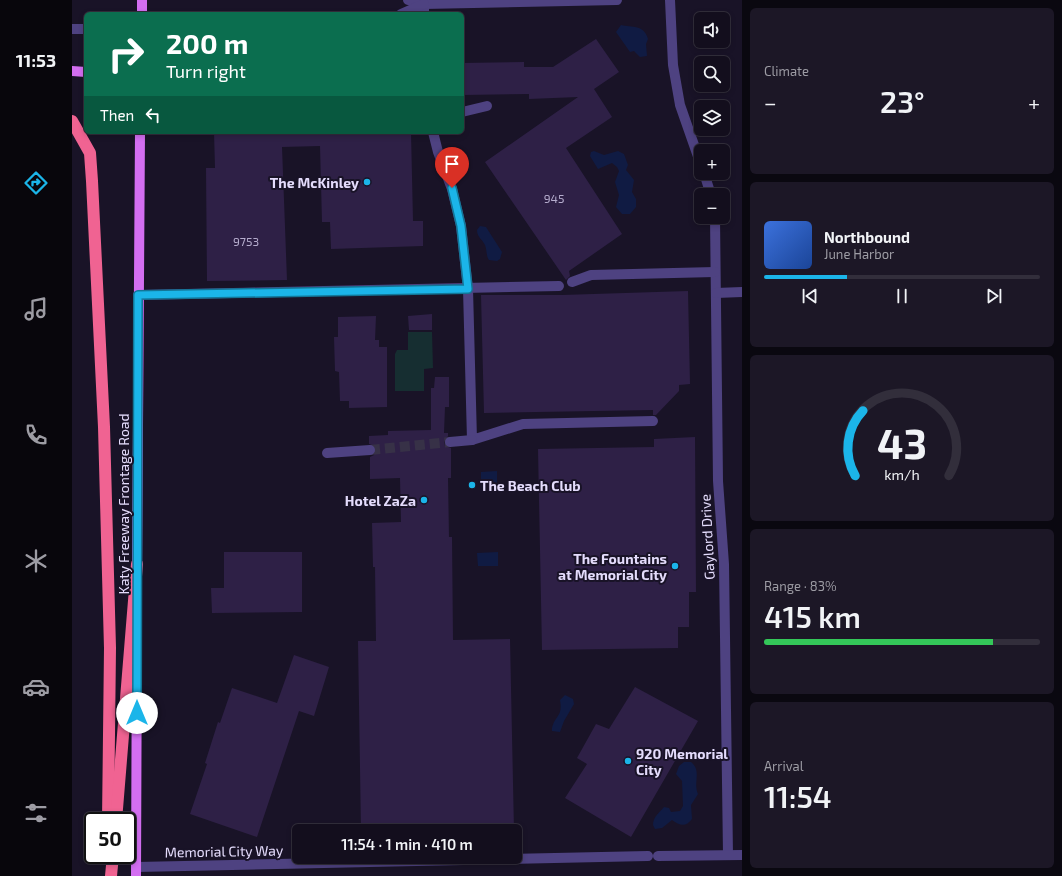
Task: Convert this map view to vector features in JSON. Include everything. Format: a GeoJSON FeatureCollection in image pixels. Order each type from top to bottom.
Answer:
{"type":"FeatureCollection","features":[{"type":"Feature","properties":{"kind":"highway"},"geometry":{"type":"LineString","coordinates":[[72,121],[90,153],[104,427],[110,648],[108,812]]}},
{"type":"Feature","properties":{"kind":"highway"},"geometry":{"type":"LineString","coordinates":[[117,812],[137,564]]}},
{"type":"Feature","properties":{"kind":"highway"},"geometry":{"type":"LineString","coordinates":[[107,864],[107,876]]}},
{"type":"Feature","properties":{"kind":"highway"},"geometry":{"type":"LineString","coordinates":[[111,876],[112,864]]}},
{"type":"Feature","properties":{"kind":"main road"},"geometry":{"type":"LineString","coordinates":[[142,0],[142,12]]}},
{"type":"Feature","properties":{"kind":"main road"},"geometry":{"type":"LineString","coordinates":[[72,72],[84,72]]}},
{"type":"Feature","properties":{"kind":"main road","name":"Katy Freeway Frontage Road"},"geometry":{"type":"LineString","coordinates":[[136,872],[140,134]]}},
{"type":"Feature","properties":{"kind":"street"},"geometry":{"type":"LineString","coordinates":[[408,0],[424,9]]}},
{"type":"Feature","properties":{"kind":"street"},"geometry":{"type":"LineString","coordinates":[[410,12],[424,9],[617,0]]}},
{"type":"Feature","properties":{"kind":"street"},"geometry":{"type":"LineString","coordinates":[[670,0],[673,65],[680,105],[694,145]]}},
{"type":"Feature","properties":{"kind":"street"},"geometry":{"type":"LineString","coordinates":[[72,29],[84,29]]}},
{"type":"Feature","properties":{"kind":"street"},"geometry":{"type":"LineString","coordinates":[[464,112],[487,106]]}},
{"type":"Feature","properties":{"kind":"street"},"geometry":{"type":"LineString","coordinates":[[434,134],[438,152],[452,188],[461,226],[468,289],[472,440]]}},
{"type":"Feature","properties":{"kind":"street","name":"Gaylord Drive"},"geometry":{"type":"LineString","coordinates":[[715,224],[718,481],[724,572],[728,855]]}},
{"type":"Feature","properties":{"kind":"street"},"geometry":{"type":"LineString","coordinates":[[572,282],[591,275],[715,272]]}},
{"type":"Feature","properties":{"kind":"street"},"geometry":{"type":"LineString","coordinates":[[138,295],[559,286]]}},
{"type":"Feature","properties":{"kind":"street"},"geometry":{"type":"LineString","coordinates":[[716,293],[742,292]]}},
{"type":"Feature","properties":{"kind":"street"},"geometry":{"type":"LineString","coordinates":[[450,442],[472,440],[523,424],[653,421]]}},
{"type":"Feature","properties":{"kind":"street"},"geometry":{"type":"LineString","coordinates":[[327,453],[370,450]]}},
{"type":"Feature","properties":{"kind":"street","name":"Memorial City Way"},"geometry":{"type":"LineString","coordinates":[[136,872],[653,856],[742,855]]}},
{"type":"Feature","properties":{"kind":"green space"},"geometry":{"type":"Polygon","coordinates":[[[408,332],[432,332],[433,368],[424,369],[424,391],[395,391],[395,354],[397,350],[408,350],[408,332]]]}},
{"type":"Feature","properties":{"kind":"water"},"geometry":{"type":"Polygon","coordinates":[[[621,25],[644,31],[648,39],[646,44],[647,56],[640,57],[634,51],[630,52],[616,32],[621,25]]]}},
{"type":"Feature","properties":{"kind":"water"},"geometry":{"type":"Polygon","coordinates":[[[594,151],[604,155],[618,151],[624,154],[628,165],[626,170],[634,180],[632,192],[636,199],[636,207],[630,214],[622,214],[616,207],[619,195],[615,182],[619,171],[617,167],[612,163],[598,169],[590,156],[591,152],[594,151]]]}},
{"type":"Feature","properties":{"kind":"water"},"geometry":{"type":"Polygon","coordinates":[[[480,226],[486,227],[502,252],[500,259],[497,261],[489,260],[488,258],[485,245],[477,232],[480,226]]]}},
{"type":"Feature","properties":{"kind":"water"},"geometry":{"type":"Polygon","coordinates":[[[497,471],[497,485],[485,485],[485,490],[481,491],[481,472],[497,471]]]}},
{"type":"Feature","properties":{"kind":"water"},"geometry":{"type":"Polygon","coordinates":[[[498,552],[498,566],[478,566],[477,553],[498,552]]]}},
{"type":"Feature","properties":{"kind":"water"},"geometry":{"type":"Polygon","coordinates":[[[565,695],[573,699],[574,704],[564,721],[560,732],[552,731],[553,724],[560,713],[560,700],[565,695]]]}},
{"type":"Feature","properties":{"kind":"water"},"geometry":{"type":"Polygon","coordinates":[[[684,762],[691,762],[697,773],[696,785],[698,794],[691,805],[692,819],[683,825],[672,820],[662,828],[655,829],[653,825],[654,820],[664,807],[669,808],[671,812],[680,811],[683,806],[682,781],[676,774],[679,766],[684,762]]]}},
{"type":"Feature","properties":{"kind":"building"},"geometry":{"type":"Polygon","coordinates":[[[596,39],[619,72],[594,89],[612,117],[566,148],[622,234],[569,271],[570,276],[566,280],[485,162],[578,97],[529,99],[529,94],[464,95],[464,63],[524,62],[524,67],[553,67],[596,39]]]}},
{"type":"Feature","properties":{"kind":"building"},"geometry":{"type":"Polygon","coordinates":[[[214,134],[411,134],[413,221],[423,221],[423,246],[331,249],[330,222],[322,222],[320,146],[282,147],[287,280],[207,281],[206,168],[215,168],[214,134]]]}},
{"type":"Feature","properties":{"kind":"building"},"geometry":{"type":"Polygon","coordinates":[[[688,291],[690,384],[679,385],[679,391],[656,415],[653,415],[653,410],[484,413],[481,295],[562,295],[688,291]]]}},
{"type":"Feature","properties":{"kind":"building"},"geometry":{"type":"Polygon","coordinates":[[[432,314],[432,330],[409,330],[408,316],[432,314]]]}},
{"type":"Feature","properties":{"kind":"building"},"geometry":{"type":"Polygon","coordinates":[[[376,316],[375,340],[379,340],[379,347],[387,347],[387,407],[349,408],[349,401],[340,401],[339,372],[335,371],[334,337],[338,337],[338,317],[376,316]]]}},
{"type":"Feature","properties":{"kind":"building"},"geometry":{"type":"Polygon","coordinates":[[[435,377],[449,377],[449,407],[445,407],[444,433],[448,433],[448,436],[444,442],[445,446],[451,448],[451,478],[448,478],[449,537],[452,537],[453,640],[510,639],[514,824],[361,824],[358,641],[376,641],[375,567],[373,567],[372,523],[401,522],[400,478],[370,479],[370,457],[374,455],[376,450],[375,446],[369,444],[369,436],[388,435],[388,431],[431,430],[431,388],[434,388],[435,377]]]}},
{"type":"Feature","properties":{"kind":"building"},"geometry":{"type":"Polygon","coordinates":[[[695,437],[696,592],[689,592],[689,627],[678,627],[678,648],[542,650],[538,449],[654,447],[654,439],[695,437]]]}},
{"type":"Feature","properties":{"kind":"building"},"geometry":{"type":"Polygon","coordinates":[[[224,552],[302,552],[302,612],[212,613],[211,588],[224,588],[224,552]]]}},
{"type":"Feature","properties":{"kind":"building"},"geometry":{"type":"Polygon","coordinates":[[[294,655],[329,667],[314,716],[299,711],[257,837],[190,814],[207,764],[205,763],[218,722],[220,723],[232,688],[277,703],[294,655]]]}},
{"type":"Feature","properties":{"kind":"building","name":"920 Memorial City"},"geometry":{"type":"Polygon","coordinates":[[[635,687],[698,721],[631,837],[565,798],[587,764],[577,758],[596,724],[609,729],[635,687]]]}},
{"type":"Feature","properties":{"kind":"tunnel"},"geometry":{"type":"LineString","coordinates":[[370,450],[450,442]]}},
{"type":"Feature","properties":{"kind":"place","name":"The McKinley"},"geometry":{"type":"Point","coordinates":[367,182]}},
{"type":"Feature","properties":{"kind":"place","name":"The Beach Club"},"geometry":{"type":"Point","coordinates":[472,485]}},
{"type":"Feature","properties":{"kind":"place","name":"Hotel ZaZa"},"geometry":{"type":"Point","coordinates":[424,500]}},
{"type":"Feature","properties":{"kind":"place","name":"The Fountains at Memorial City"},"geometry":{"type":"Point","coordinates":[675,566]}},
{"type":"Feature","properties":{"kind":"place","name":"920 Memorial City"},"geometry":{"type":"Point","coordinates":[628,761]}},
{"type":"Feature","properties":{"kind":"route"},"geometry":{"type":"LineString","coordinates":[[137,713],[138,295],[468,289],[461,226],[452,188]]}}]}
